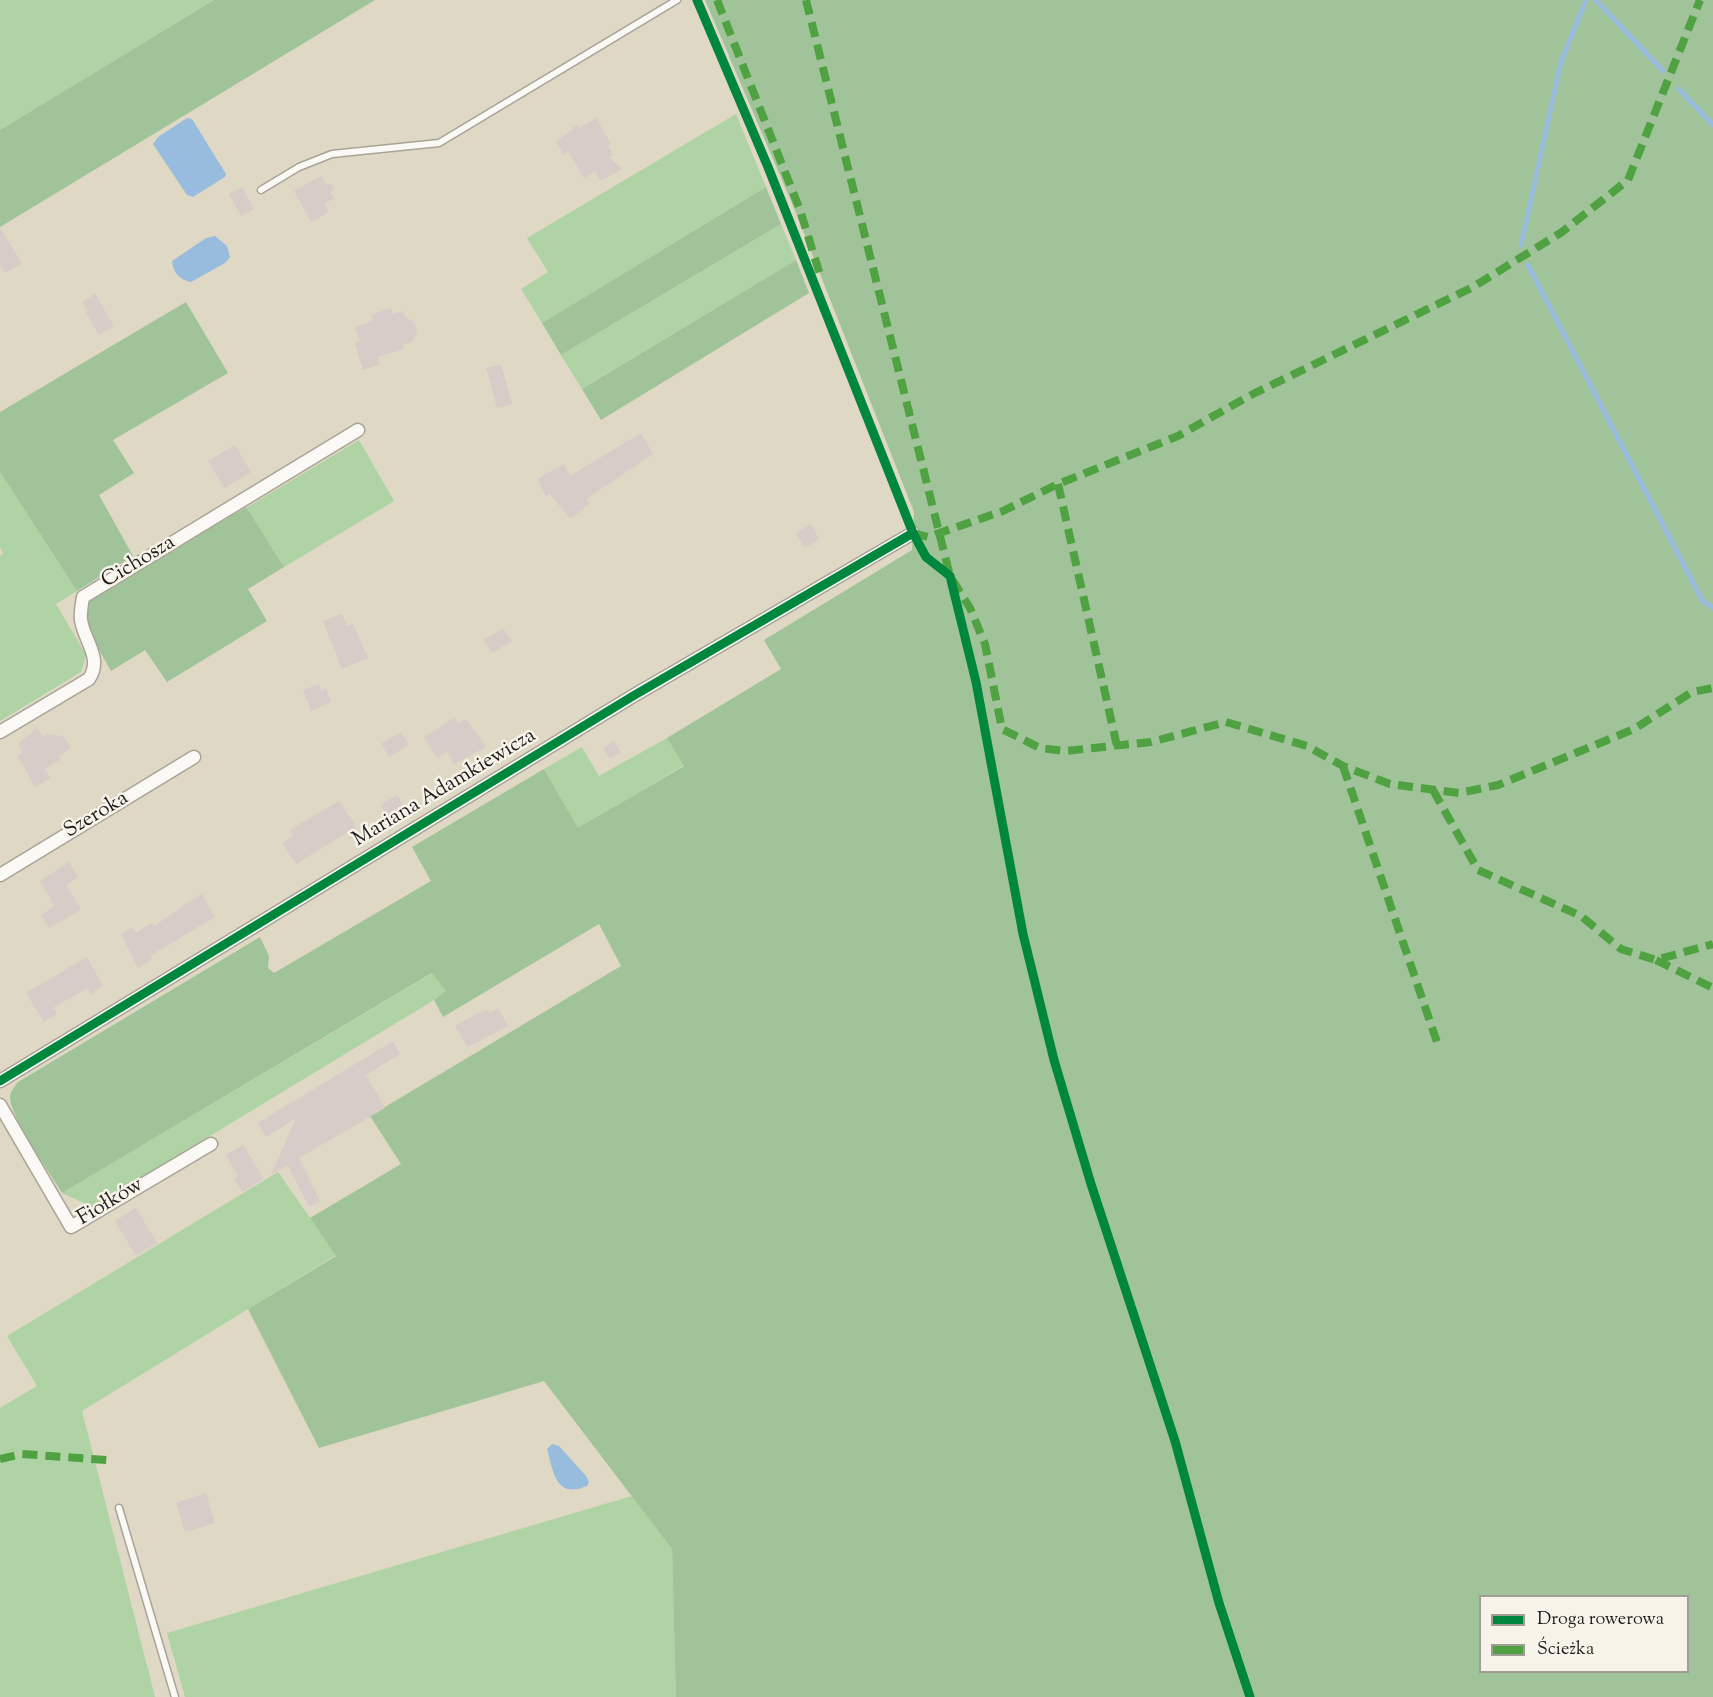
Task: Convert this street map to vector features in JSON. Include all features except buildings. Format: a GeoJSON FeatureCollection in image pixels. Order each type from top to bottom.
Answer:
{"type":"FeatureCollection","features":[{"type":"Feature","properties":{"kind":"street","name":"Cichosza"},"geometry":{"type":"LineString","coordinates":[[0,732],[89,679],[94,671],[94,656],[81,621],[83,597],[358,430]]}},
{"type":"Feature","properties":{"kind":"street","name":"Mariana Adamkiewicza"},"geometry":{"type":"LineString","coordinates":[[0,1081],[633,696],[913,533]]}},
{"type":"Feature","properties":{"kind":"street","name":"Szeroka"},"geometry":{"type":"LineString","coordinates":[[0,875],[194,757]]}},
{"type":"Feature","properties":{"kind":"street","name":"Fiołków"},"geometry":{"type":"LineString","coordinates":[[0,1105],[71,1227],[211,1144]]}},
{"type":"Feature","properties":{"kind":"lane"},"geometry":{"type":"LineString","coordinates":[[261,190],[299,167],[332,154],[438,143],[677,0]]}},
{"type":"Feature","properties":{"kind":"lane"},"geometry":{"type":"LineString","coordinates":[[697,0],[768,167],[913,533]]}},
{"type":"Feature","properties":{"kind":"lane"},"geometry":{"type":"LineString","coordinates":[[119,1509],[175,1697]]}},
{"type":"Feature","properties":{"kind":"green space"},"geometry":{"type":"Polygon","coordinates":[[[0,0],[214,0],[0,130],[0,0]]]}},
{"type":"Feature","properties":{"kind":"green space"},"geometry":{"type":"Polygon","coordinates":[[[214,0],[375,0],[0,227],[0,130],[214,0]]]}},
{"type":"Feature","properties":{"kind":"green space"},"geometry":{"type":"Polygon","coordinates":[[[705,0],[1713,0],[1713,1697],[676,1697],[672,1549],[544,1381],[319,1448],[248,1309],[336,1256],[310,1218],[401,1164],[370,1116],[621,966],[599,924],[443,1017],[434,1000],[446,991],[432,973],[62,1193],[32,1146],[12,1107],[11,1091],[18,1082],[260,937],[269,956],[268,968],[274,973],[431,881],[412,847],[544,769],[578,828],[684,766],[667,738],[781,669],[764,640],[912,550],[914,512],[794,208],[705,0]]]}},
{"type":"Feature","properties":{"kind":"green space"},"geometry":{"type":"Polygon","coordinates":[[[736,114],[766,187],[542,323],[521,289],[548,272],[527,238],[736,114]]]}},
{"type":"Feature","properties":{"kind":"green space"},"geometry":{"type":"Polygon","coordinates":[[[766,187],[781,224],[561,355],[542,323],[766,187]]]}},
{"type":"Feature","properties":{"kind":"green space"},"geometry":{"type":"Polygon","coordinates":[[[781,224],[796,260],[582,389],[561,355],[781,224]]]}},
{"type":"Feature","properties":{"kind":"green space"},"geometry":{"type":"Polygon","coordinates":[[[796,260],[809,293],[601,420],[582,389],[796,260]]]}},
{"type":"Feature","properties":{"kind":"green space"},"geometry":{"type":"Polygon","coordinates":[[[186,302],[228,373],[113,440],[134,473],[99,495],[133,556],[77,591],[0,472],[0,412],[186,302]]]}},
{"type":"Feature","properties":{"kind":"green space"},"geometry":{"type":"Polygon","coordinates":[[[359,440],[394,501],[284,567],[246,508],[359,440]]]}},
{"type":"Feature","properties":{"kind":"green space"},"geometry":{"type":"Polygon","coordinates":[[[0,472],[77,591],[56,604],[86,655],[81,672],[0,721],[0,556],[3,554],[0,547],[0,472]]]}},
{"type":"Feature","properties":{"kind":"green space"},"geometry":{"type":"Polygon","coordinates":[[[246,507],[284,567],[248,589],[267,621],[167,682],[145,650],[111,671],[82,620],[86,603],[246,507]]]}},
{"type":"Feature","properties":{"kind":"green space"},"geometry":{"type":"Polygon","coordinates":[[[667,738],[684,765],[578,829],[544,769],[582,747],[599,776],[667,738]]]}},
{"type":"Feature","properties":{"kind":"green space"},"geometry":{"type":"Polygon","coordinates":[[[433,973],[447,991],[434,1000],[93,1207],[62,1193],[433,973]]]}},
{"type":"Feature","properties":{"kind":"green space"},"geometry":{"type":"Polygon","coordinates":[[[278,1172],[336,1255],[82,1411],[155,1697],[0,1697],[0,1408],[37,1386],[7,1336],[278,1172]]]}},
{"type":"Feature","properties":{"kind":"green space"},"geometry":{"type":"Polygon","coordinates":[[[632,1496],[672,1549],[676,1697],[185,1697],[167,1633],[632,1496]]]}},
{"type":"Feature","properties":{"kind":"water"},"geometry":{"type":"Polygon","coordinates":[[[187,118],[192,119],[226,174],[225,177],[193,197],[187,195],[153,144],[158,137],[187,118]]]}},
{"type":"Feature","properties":{"kind":"water"},"geometry":{"type":"Polygon","coordinates":[[[215,236],[227,246],[230,257],[225,263],[191,282],[180,278],[172,261],[206,238],[215,236]]]}},
{"type":"Feature","properties":{"kind":"water"},"geometry":{"type":"Polygon","coordinates":[[[552,1444],[559,1446],[586,1476],[589,1482],[587,1486],[569,1489],[558,1482],[547,1449],[552,1444]]]}},
{"type":"Feature","properties":{"kind":"waterway"},"geometry":{"type":"LineString","coordinates":[[1521,245],[1561,62],[1586,0]]}},
{"type":"Feature","properties":{"kind":"waterway"},"geometry":{"type":"LineString","coordinates":[[1596,0],[1663,71]]}},
{"type":"Feature","properties":{"kind":"waterway"},"geometry":{"type":"LineString","coordinates":[[1679,89],[1713,125]]}},
{"type":"Feature","properties":{"kind":"waterway"},"geometry":{"type":"LineString","coordinates":[[1528,265],[1702,600],[1713,608]]}},
{"type":"Feature","properties":{"kind":"marked path"},"geometry":{"type":"LineString","coordinates":[[717,0],[800,210],[821,278]]}},
{"type":"Feature","properties":{"kind":"marked path"},"geometry":{"type":"LineString","coordinates":[[806,0],[950,576],[970,608],[985,644],[1002,729],[1040,748],[1065,751],[1151,742],[1226,722],[1307,746],[1343,766],[1390,784],[1459,793],[1498,785],[1634,729],[1692,692],[1713,688]]}},
{"type":"Feature","properties":{"kind":"marked path"},"geometry":{"type":"LineString","coordinates":[[913,533],[928,537],[1003,511],[1058,484],[1178,436],[1249,396],[1473,287],[1562,232],[1628,180],[1700,0]]}},
{"type":"Feature","properties":{"kind":"marked path"},"geometry":{"type":"LineString","coordinates":[[1058,484],[1117,746]]}},
{"type":"Feature","properties":{"kind":"marked path"},"geometry":{"type":"LineString","coordinates":[[1343,766],[1439,1048]]}},
{"type":"Feature","properties":{"kind":"marked path"},"geometry":{"type":"LineString","coordinates":[[1433,790],[1478,870],[1581,916],[1621,949],[1656,960],[1713,944]]}},
{"type":"Feature","properties":{"kind":"marked path"},"geometry":{"type":"LineString","coordinates":[[1656,960],[1713,988]]}},
{"type":"Feature","properties":{"kind":"marked path"},"geometry":{"type":"LineString","coordinates":[[0,1459],[22,1454],[107,1460]]}},
{"type":"Feature","properties":{"kind":"cycle path"},"geometry":{"type":"LineString","coordinates":[[697,0],[768,167],[913,533],[926,557],[950,576],[976,682],[1023,934],[1054,1060],[1091,1184],[1175,1441],[1219,1603],[1250,1697]]}},
{"type":"Feature","properties":{"kind":"cycle path"},"geometry":{"type":"LineString","coordinates":[[0,1081],[633,696],[913,533]]}}]}
